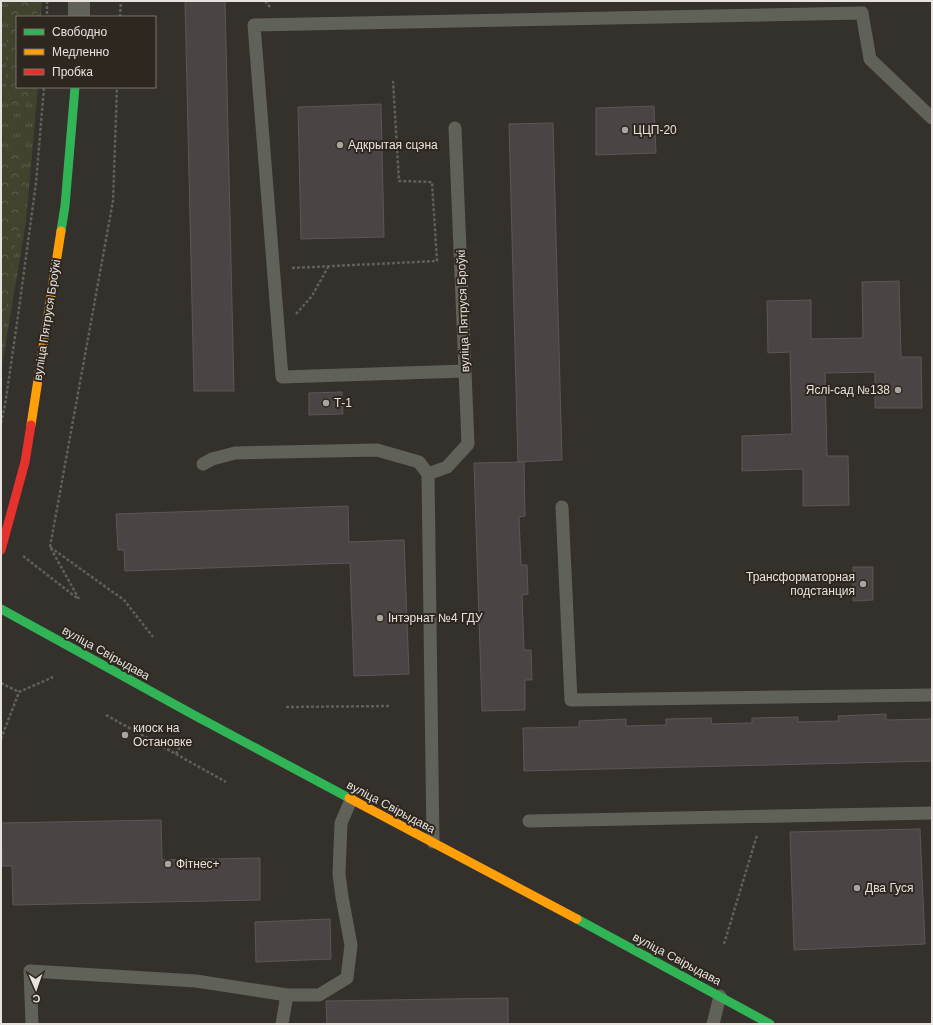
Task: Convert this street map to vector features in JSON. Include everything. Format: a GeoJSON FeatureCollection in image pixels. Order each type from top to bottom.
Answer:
{"type":"FeatureCollection","features":[{"type":"Feature","properties":{"kind":"main road","name":"вуліца Пятруся Броўкі"},"geometry":{"type":"LineString","coordinates":[[1,550],[26,454],[65,206],[75,88]]}},
{"type":"Feature","properties":{"kind":"main road","name":"вуліца Свірыдава"},"geometry":{"type":"LineString","coordinates":[[1,609],[77,652],[351,800],[433,842],[770,1024]]}},
{"type":"Feature","properties":{"kind":"street"},"geometry":{"type":"LineString","coordinates":[[79,1],[79,16]]}},
{"type":"Feature","properties":{"kind":"lane"},"geometry":{"type":"LineString","coordinates":[[465,371],[282,377],[254,25],[862,13],[870,59],[932,118]]}},
{"type":"Feature","properties":{"kind":"lane","name":"вуліца Пятруся Броўкі"},"geometry":{"type":"LineString","coordinates":[[428,474],[447,467],[468,444],[455,128]]}},
{"type":"Feature","properties":{"kind":"lane"},"geometry":{"type":"LineString","coordinates":[[203,464],[212,459],[235,453],[377,450],[419,462],[428,474],[433,842]]}},
{"type":"Feature","properties":{"kind":"lane"},"geometry":{"type":"LineString","coordinates":[[562,507],[571,700],[932,695]]}},
{"type":"Feature","properties":{"kind":"lane"},"geometry":{"type":"LineString","coordinates":[[32,1024],[30,971],[196,981],[287,995],[318,995],[347,978],[351,945],[342,897],[340,874],[341,823],[351,800]]}},
{"type":"Feature","properties":{"kind":"lane"},"geometry":{"type":"LineString","coordinates":[[528,821],[932,812]]}},
{"type":"Feature","properties":{"kind":"lane"},"geometry":{"type":"LineString","coordinates":[[282,1024],[287,995]]}},
{"type":"Feature","properties":{"kind":"lane"},"geometry":{"type":"LineString","coordinates":[[713,1024],[720,996]]}},
{"type":"Feature","properties":{"kind":"path"},"geometry":{"type":"LineString","coordinates":[[47,1],[47,16]]}},
{"type":"Feature","properties":{"kind":"path"},"geometry":{"type":"LineString","coordinates":[[120,16],[121,1]]}},
{"type":"Feature","properties":{"kind":"path"},"geometry":{"type":"LineString","coordinates":[[288,268],[437,261],[432,182],[399,181],[393,81]]}},
{"type":"Feature","properties":{"kind":"path"},"geometry":{"type":"LineString","coordinates":[[1,423],[18,316],[36,183],[44,88]]}},
{"type":"Feature","properties":{"kind":"path"},"geometry":{"type":"LineString","coordinates":[[19,553],[79,599],[50,547],[113,201],[117,88]]}},
{"type":"Feature","properties":{"kind":"path"},"geometry":{"type":"LineString","coordinates":[[50,547],[124,600],[153,637]]}},
{"type":"Feature","properties":{"kind":"path"},"geometry":{"type":"LineString","coordinates":[[1,738],[19,692],[53,677]]}},
{"type":"Feature","properties":{"kind":"path"},"geometry":{"type":"LineString","coordinates":[[1,682],[19,692]]}},
{"type":"Feature","properties":{"kind":"path"},"geometry":{"type":"LineString","coordinates":[[286,707],[391,706]]}},
{"type":"Feature","properties":{"kind":"path"},"geometry":{"type":"LineString","coordinates":[[106,715],[226,782]]}},
{"type":"Feature","properties":{"kind":"path"},"geometry":{"type":"LineString","coordinates":[[724,944],[759,829]]}},
{"type":"Feature","properties":{"kind":"green space"},"geometry":{"type":"Polygon","coordinates":[[[1,1],[42,1],[41,16],[16,16],[16,88],[38,88],[26,222],[1,372],[1,1]]]}},
{"type":"Feature","properties":{"kind":"green space"},"geometry":{"type":"Polygon","coordinates":[[[8,1],[37,1],[37,16],[16,16],[16,88],[34,88],[27,101],[15,107],[10,102],[7,92],[6,51],[8,1]]]}},
{"type":"Feature","properties":{"kind":"green space"},"geometry":{"type":"Polygon","coordinates":[[[11,148],[20,154],[24,160],[26,178],[1,338],[1,150],[11,148]]]}},
{"type":"Feature","properties":{"kind":"building"},"geometry":{"type":"Polygon","coordinates":[[[185,1],[225,1],[234,391],[194,391],[185,1]]]}},
{"type":"Feature","properties":{"kind":"building","name":"Адкрытая сцэна"},"geometry":{"type":"Polygon","coordinates":[[[381,104],[384,237],[301,239],[298,107],[381,104]]]}},
{"type":"Feature","properties":{"kind":"building","name":"ЦЦП-20"},"geometry":{"type":"Polygon","coordinates":[[[654,106],[656,153],[596,155],[596,108],[654,106]]]}},
{"type":"Feature","properties":{"kind":"building"},"geometry":{"type":"Polygon","coordinates":[[[553,123],[562,460],[518,462],[509,124],[553,123]]]}},
{"type":"Feature","properties":{"kind":"building","name":"Яслі-сад №138"},"geometry":{"type":"Polygon","coordinates":[[[899,281],[901,357],[921,357],[922,408],[875,408],[875,372],[825,373],[827,456],[848,456],[849,505],[803,506],[803,469],[742,471],[742,436],[792,434],[790,352],[768,353],[767,301],[811,300],[811,339],[863,338],[862,282],[899,281]]]}},
{"type":"Feature","properties":{"kind":"building","name":"Т-1"},"geometry":{"type":"Polygon","coordinates":[[[342,392],[343,414],[309,415],[309,393],[342,392]]]}},
{"type":"Feature","properties":{"kind":"building"},"geometry":{"type":"Polygon","coordinates":[[[524,462],[525,516],[519,517],[521,565],[527,565],[528,594],[522,595],[524,650],[531,650],[532,680],[525,680],[525,710],[482,711],[474,463],[524,462]]]}},
{"type":"Feature","properties":{"kind":"building","name":"Інтэрнат №4 ГДУ"},"geometry":{"type":"Polygon","coordinates":[[[348,506],[349,542],[404,540],[409,674],[354,676],[350,563],[125,571],[124,550],[118,550],[116,514],[348,506]]]}},
{"type":"Feature","properties":{"kind":"building","name":"Трансформаторная подстанция"},"geometry":{"type":"Polygon","coordinates":[[[853,567],[873,567],[873,600],[853,601],[853,567]]]}},
{"type":"Feature","properties":{"kind":"building"},"geometry":{"type":"Polygon","coordinates":[[[886,714],[886,720],[932,719],[932,761],[524,771],[523,728],[579,727],[579,721],[626,719],[626,726],[666,725],[666,719],[711,718],[712,724],[752,723],[752,718],[798,717],[798,722],[839,721],[838,716],[886,714]]]}},
{"type":"Feature","properties":{"kind":"building"},"geometry":{"type":"Polygon","coordinates":[[[161,820],[162,860],[260,858],[260,900],[13,905],[12,866],[2,866],[1,823],[161,820]]]}},
{"type":"Feature","properties":{"kind":"building","name":"Два Гуся"},"geometry":{"type":"Polygon","coordinates":[[[920,829],[925,944],[794,950],[790,832],[920,829]]]}},
{"type":"Feature","properties":{"kind":"building"},"geometry":{"type":"Polygon","coordinates":[[[330,919],[331,959],[256,962],[255,922],[330,919]]]}},
{"type":"Feature","properties":{"kind":"building"},"geometry":{"type":"Polygon","coordinates":[[[508,998],[508,1024],[327,1024],[326,1001],[508,998]]]}},
{"type":"Feature","properties":{"kind":"traffic: fast"},"geometry":{"type":"LineString","coordinates":[[61,231],[65,206],[75,88]]}},
{"type":"Feature","properties":{"kind":"traffic: fast"},"geometry":{"type":"LineString","coordinates":[[1,609],[349,798]]}},
{"type":"Feature","properties":{"kind":"traffic: fast"},"geometry":{"type":"LineString","coordinates":[[577,919],[770,1024]]}},
{"type":"Feature","properties":{"kind":"traffic: slow"},"geometry":{"type":"LineString","coordinates":[[31,425],[61,231]]}},
{"type":"Feature","properties":{"kind":"traffic: slow"},"geometry":{"type":"LineString","coordinates":[[349,798],[577,919]]}},
{"type":"Feature","properties":{"kind":"traffic: jam"},"geometry":{"type":"LineString","coordinates":[[1,550],[25,462],[31,425]]}},
{"type":"Feature","properties":{"kind":"place","name":"ЦЦП-20"},"geometry":{"type":"Point","coordinates":[625,130]}},
{"type":"Feature","properties":{"kind":"place","name":"Адкрытая сцэна"},"geometry":{"type":"Point","coordinates":[340,145]}},
{"type":"Feature","properties":{"kind":"place","name":"Яслі-сад №138"},"geometry":{"type":"Point","coordinates":[898,390]}},
{"type":"Feature","properties":{"kind":"place","name":"Т-1"},"geometry":{"type":"Point","coordinates":[326,403]}},
{"type":"Feature","properties":{"kind":"place","name":"Трансформаторная подстанция"},"geometry":{"type":"Point","coordinates":[863,584]}},
{"type":"Feature","properties":{"kind":"place","name":"Інтэрнат №4 ГДУ"},"geometry":{"type":"Point","coordinates":[380,618]}},
{"type":"Feature","properties":{"kind":"place","name":"киоск на Остановке"},"geometry":{"type":"Point","coordinates":[125,735]}},
{"type":"Feature","properties":{"kind":"place","name":"Фітнес+"},"geometry":{"type":"Point","coordinates":[168,864]}},
{"type":"Feature","properties":{"kind":"place","name":"Два Гуся"},"geometry":{"type":"Point","coordinates":[857,888]}}]}
